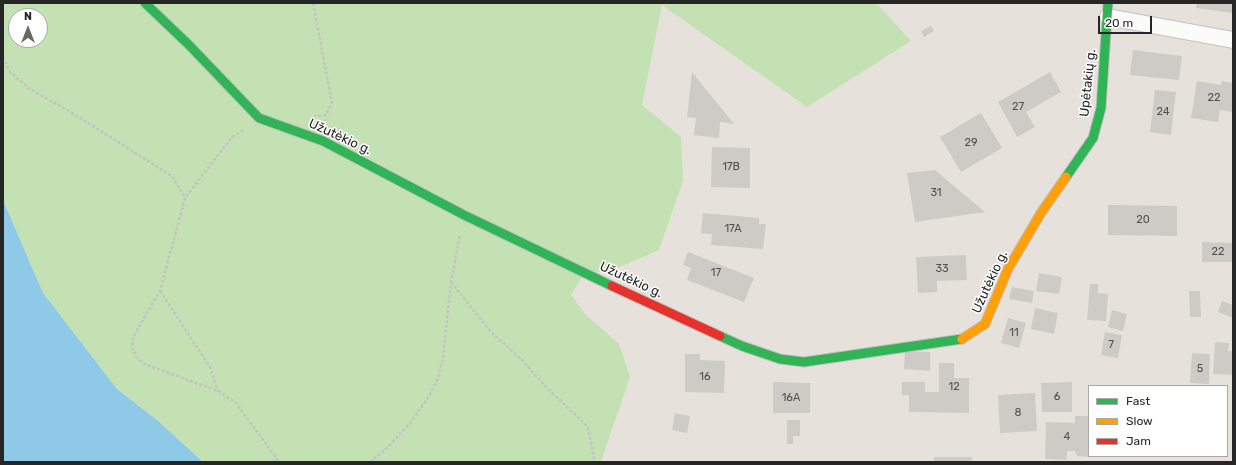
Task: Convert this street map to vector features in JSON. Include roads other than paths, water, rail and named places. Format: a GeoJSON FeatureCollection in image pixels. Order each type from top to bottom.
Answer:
{"type":"FeatureCollection","features":[{"type":"Feature","properties":{"kind":"street","name":"Užutėkio g."},"geometry":{"type":"LineString","coordinates":[[145,3],[189,45],[259,118],[324,141],[464,214],[588,275],[742,346],[780,359],[804,362],[964,339],[985,324],[1008,268],[1040,213],[1078,161]]}},
{"type":"Feature","properties":{"kind":"street"},"geometry":{"type":"LineString","coordinates":[[1108,10],[1233,40]]}},
{"type":"Feature","properties":{"kind":"street","name":"Upėtakių g."},"geometry":{"type":"LineString","coordinates":[[1078,161],[1093,138],[1100,108],[1108,10]]}},
{"type":"Feature","properties":{"kind":"water"},"geometry":{"type":"Polygon","coordinates":[[[3,200],[43,293],[117,389],[157,420],[203,462],[3,462],[3,200]]]}}]}
